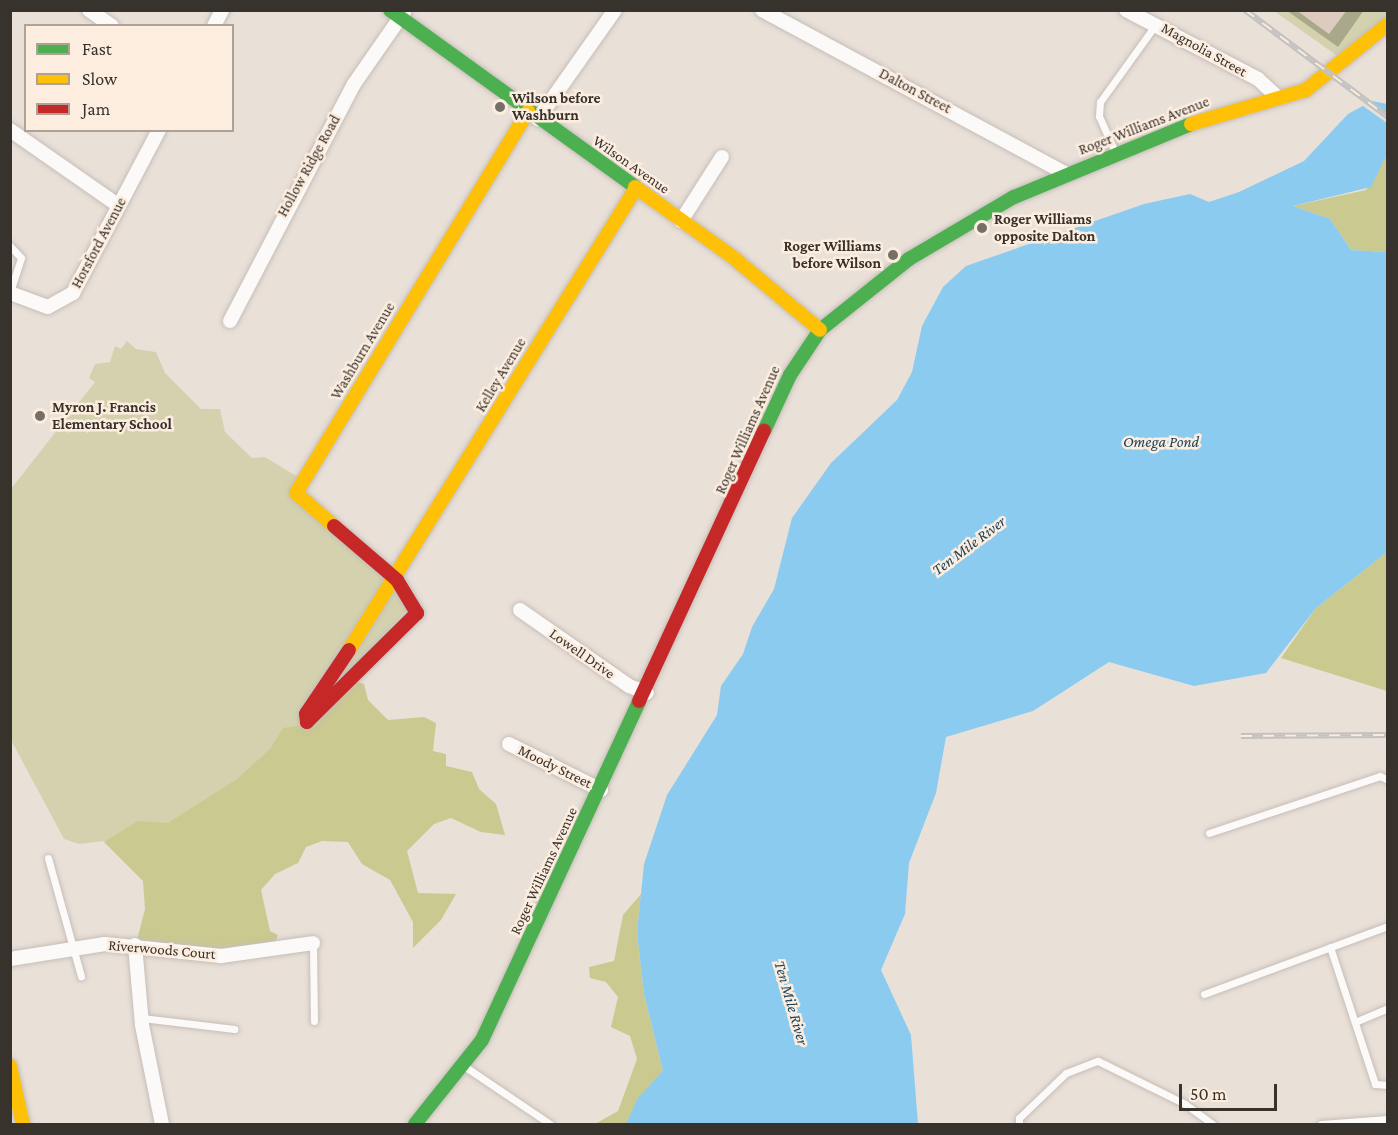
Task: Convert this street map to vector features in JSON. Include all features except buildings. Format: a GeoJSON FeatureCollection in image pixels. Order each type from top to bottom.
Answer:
{"type":"FeatureCollection","features":[{"type":"Feature","properties":{"kind":"street"},"geometry":{"type":"LineString","coordinates":[[89,10],[109,24]]}},
{"type":"Feature","properties":{"kind":"street"},"geometry":{"type":"LineString","coordinates":[[215,24],[222,10]]}},
{"type":"Feature","properties":{"kind":"street","name":"Washburn Avenue"},"geometry":{"type":"LineString","coordinates":[[397,580],[296,493],[533,115],[615,10]]}},
{"type":"Feature","properties":{"kind":"street","name":"Dalton Street"},"geometry":{"type":"LineString","coordinates":[[762,10],[1066,174]]}},
{"type":"Feature","properties":{"kind":"street","name":"Magnolia Street"},"geometry":{"type":"LineString","coordinates":[[1126,10],[1258,79],[1277,97]]}},
{"type":"Feature","properties":{"kind":"street","name":"Wilson Avenue"},"geometry":{"type":"LineString","coordinates":[[398,13],[533,115],[681,221],[820,330]]}},
{"type":"Feature","properties":{"kind":"street","name":"Hollow Ridge Road"},"geometry":{"type":"LineString","coordinates":[[230,321],[334,119],[398,13]]}},
{"type":"Feature","properties":{"kind":"street","name":"Roger Williams Avenue"},"geometry":{"type":"LineString","coordinates":[[415,1125],[464,1066],[482,1040],[647,693],[790,375],[820,330],[909,259],[1014,197],[1116,154],[1316,85],[1388,24]]}},
{"type":"Feature","properties":{"kind":"street"},"geometry":{"type":"LineString","coordinates":[[10,130],[119,206]]}},
{"type":"Feature","properties":{"kind":"street","name":"Horsford Avenue"},"geometry":{"type":"LineString","coordinates":[[10,292],[34,306],[66,300],[158,132]]}},
{"type":"Feature","properties":{"kind":"street"},"geometry":{"type":"LineString","coordinates":[[681,221],[722,157]]}},
{"type":"Feature","properties":{"kind":"street","name":"Kelley Avenue"},"geometry":{"type":"LineString","coordinates":[[397,580],[417,613],[307,722],[306,714],[397,580],[636,188]]}},
{"type":"Feature","properties":{"kind":"street","name":"Lowell Drive"},"geometry":{"type":"LineString","coordinates":[[520,610],[629,687],[647,693]]}},
{"type":"Feature","properties":{"kind":"street","name":"Moody Street"},"geometry":{"type":"LineString","coordinates":[[508,744],[601,790]]}},
{"type":"Feature","properties":{"kind":"street","name":"Riverwoods Court"},"geometry":{"type":"LineString","coordinates":[[10,959],[75,946],[135,945],[221,956],[313,943]]}},
{"type":"Feature","properties":{"kind":"street"},"geometry":{"type":"LineString","coordinates":[[135,945],[142,1018],[162,1125]]}},
{"type":"Feature","properties":{"kind":"street"},"geometry":{"type":"LineString","coordinates":[[10,1066],[21,1124]]}},
{"type":"Feature","properties":{"kind":"lane"},"geometry":{"type":"LineString","coordinates":[[1116,154],[1099,116],[1100,102],[1156,24]]}},
{"type":"Feature","properties":{"kind":"lane"},"geometry":{"type":"LineString","coordinates":[[10,246],[21,258],[10,292]]}},
{"type":"Feature","properties":{"kind":"lane"},"geometry":{"type":"LineString","coordinates":[[1209,833],[1380,776],[1388,780]]}},
{"type":"Feature","properties":{"kind":"lane"},"geometry":{"type":"LineString","coordinates":[[48,858],[75,946],[81,976]]}},
{"type":"Feature","properties":{"kind":"lane"},"geometry":{"type":"LineString","coordinates":[[1204,994],[1388,926]]}},
{"type":"Feature","properties":{"kind":"lane"},"geometry":{"type":"LineString","coordinates":[[313,943],[314,1021]]}},
{"type":"Feature","properties":{"kind":"lane"},"geometry":{"type":"LineString","coordinates":[[1330,947],[1375,1084],[1388,1085]]}},
{"type":"Feature","properties":{"kind":"lane"},"geometry":{"type":"LineString","coordinates":[[1354,1022],[1388,1008]]}},
{"type":"Feature","properties":{"kind":"lane"},"geometry":{"type":"LineString","coordinates":[[142,1018],[234,1029]]}},
{"type":"Feature","properties":{"kind":"lane"},"geometry":{"type":"LineString","coordinates":[[1019,1125],[1019,1118],[1066,1073],[1098,1061],[1185,1104],[1213,1125]]}},
{"type":"Feature","properties":{"kind":"lane"},"geometry":{"type":"LineString","coordinates":[[464,1066],[550,1125]]}},
{"type":"Feature","properties":{"kind":"lane"},"geometry":{"type":"LineString","coordinates":[[1321,1125],[1388,1119]]}},
{"type":"Feature","properties":{"kind":"shaded area"},"geometry":{"type":"Polygon","coordinates":[[[1274,11],[1387,11],[1387,26],[1346,62],[1274,11]]]}},
{"type":"Feature","properties":{"kind":"shaded area"},"geometry":{"type":"Polygon","coordinates":[[[1387,154],[1387,252],[1351,250],[1330,219],[1293,206],[1366,190],[1387,154]]]}},
{"type":"Feature","properties":{"kind":"shaded area"},"geometry":{"type":"Polygon","coordinates":[[[127,341],[136,349],[156,352],[165,373],[201,409],[220,409],[225,432],[252,458],[265,457],[306,482],[301,491],[411,605],[263,765],[215,807],[131,838],[79,844],[64,839],[11,740],[10,490],[95,382],[89,378],[95,364],[110,362],[115,346],[121,349],[127,341]]]}},
{"type":"Feature","properties":{"kind":"shaded area"},"geometry":{"type":"Polygon","coordinates":[[[1387,552],[1387,691],[1281,658],[1316,608],[1387,552]]]}},
{"type":"Feature","properties":{"kind":"shaded area"},"geometry":{"type":"Polygon","coordinates":[[[352,680],[364,684],[368,700],[388,720],[424,717],[436,723],[433,751],[446,754],[446,766],[472,772],[479,789],[496,804],[505,835],[481,832],[451,818],[434,824],[407,851],[418,893],[456,894],[441,920],[413,948],[413,922],[390,880],[362,864],[348,842],[322,841],[306,847],[298,863],[275,874],[261,890],[270,931],[278,935],[274,945],[236,954],[142,944],[137,940],[145,909],[143,881],[104,842],[138,821],[168,823],[237,779],[270,749],[283,728],[306,725],[352,680]]]}},
{"type":"Feature","properties":{"kind":"shaded area"},"geometry":{"type":"Polygon","coordinates":[[[641,894],[637,932],[644,994],[663,1071],[626,1124],[595,1124],[618,1111],[637,1059],[630,1036],[611,1027],[618,997],[606,982],[590,978],[589,967],[614,961],[623,915],[641,894]]]}},
{"type":"Feature","properties":{"kind":"water","name":"Omega Pond"},"geometry":{"type":"Polygon","coordinates":[[[1372,101],[1387,104],[1387,154],[1371,187],[1293,206],[1330,219],[1351,250],[1387,252],[1387,552],[1316,608],[1266,673],[1194,686],[1109,662],[1033,711],[946,737],[936,793],[909,863],[905,914],[881,970],[911,1035],[918,1124],[626,1124],[638,1098],[663,1071],[644,994],[637,932],[644,864],[667,795],[717,715],[721,686],[743,654],[752,627],[774,589],[792,518],[831,463],[897,400],[912,372],[922,326],[943,287],[966,266],[1144,204],[1190,194],[1209,202],[1239,192],[1304,161],[1348,114],[1372,101]]]}},
{"type":"Feature","properties":{"kind":"pier"},"geometry":{"type":"Polygon","coordinates":[[[1365,100],[1387,116],[1387,123],[1359,103],[1365,100]]]}},
{"type":"Feature","properties":{"kind":"railway"},"geometry":{"type":"LineString","coordinates":[[1245,10],[1388,117]]}},
{"type":"Feature","properties":{"kind":"railway"},"geometry":{"type":"LineString","coordinates":[[1241,736],[1388,735]]}},
{"type":"Feature","properties":{"kind":"traffic: fast"},"geometry":{"type":"LineString","coordinates":[[390,10],[635,187]]}},
{"type":"Feature","properties":{"kind":"traffic: fast"},"geometry":{"type":"LineString","coordinates":[[764,431],[790,375],[820,330],[909,259],[1014,197],[1191,124]]}},
{"type":"Feature","properties":{"kind":"traffic: fast"},"geometry":{"type":"LineString","coordinates":[[415,1124],[482,1040],[639,701]]}},
{"type":"Feature","properties":{"kind":"traffic: slow"},"geometry":{"type":"LineString","coordinates":[[1191,124],[1306,90],[1388,24]]}},
{"type":"Feature","properties":{"kind":"traffic: slow"},"geometry":{"type":"LineString","coordinates":[[334,526],[296,493],[528,111]]}},
{"type":"Feature","properties":{"kind":"traffic: slow"},"geometry":{"type":"LineString","coordinates":[[635,187],[734,258],[820,330]]}},
{"type":"Feature","properties":{"kind":"traffic: slow"},"geometry":{"type":"LineString","coordinates":[[349,650],[636,188]]}},
{"type":"Feature","properties":{"kind":"traffic: slow"},"geometry":{"type":"LineString","coordinates":[[10,1066],[23,1124]]}},
{"type":"Feature","properties":{"kind":"traffic: jam"},"geometry":{"type":"LineString","coordinates":[[639,701],[764,431]]}},
{"type":"Feature","properties":{"kind":"traffic: jam"},"geometry":{"type":"LineString","coordinates":[[334,526],[397,580],[417,613],[307,722],[306,714],[349,650]]}},
{"type":"Feature","properties":{"kind":"place","name":"Wilson before Washburn"},"geometry":{"type":"Point","coordinates":[500,107]}},
{"type":"Feature","properties":{"kind":"place","name":"Roger Williams opposite Dalton"},"geometry":{"type":"Point","coordinates":[982,228]}},
{"type":"Feature","properties":{"kind":"place","name":"Roger Williams before Wilson"},"geometry":{"type":"Point","coordinates":[893,255]}},
{"type":"Feature","properties":{"kind":"place","name":"Myron J. Francis Elementary School"},"geometry":{"type":"Point","coordinates":[40,416]}},
{"type":"Feature","properties":{"kind":"water label","name":"Ten Mile River"},"geometry":{"type":"Point","coordinates":[969,546]}},
{"type":"Feature","properties":{"kind":"water label","name":"Ten Mile River"},"geometry":{"type":"Point","coordinates":[791,1003]}}]}
